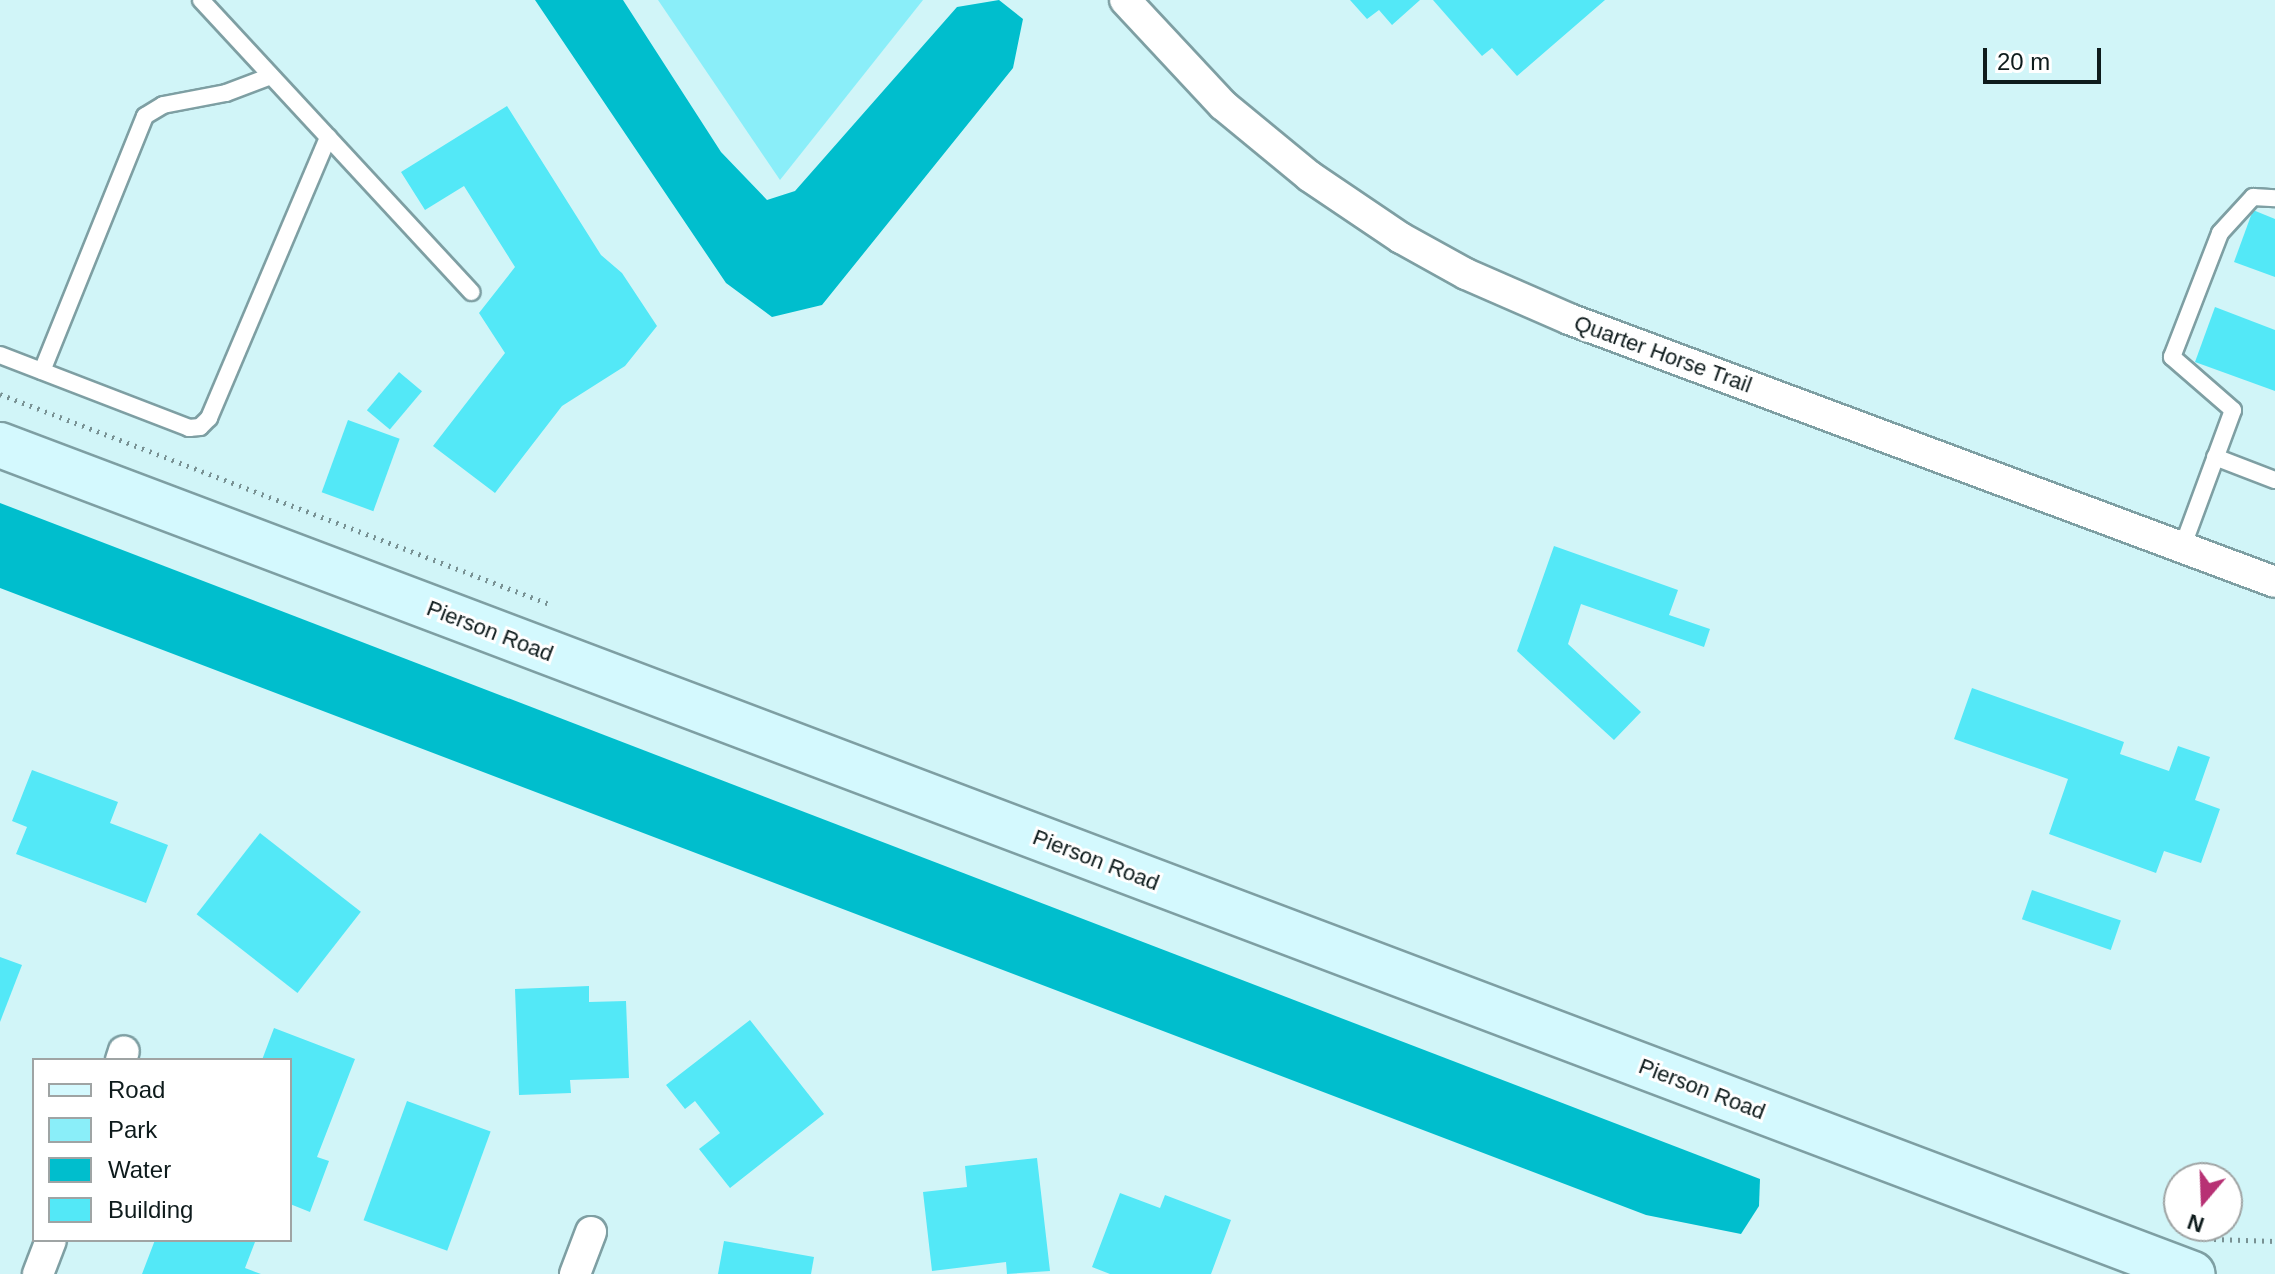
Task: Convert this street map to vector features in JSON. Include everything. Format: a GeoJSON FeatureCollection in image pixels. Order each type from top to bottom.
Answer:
{"type":"FeatureCollection","features":[{"type":"Feature","properties":{"kind":"street","name":"Quarter Horse Trail"},"geometry":{"type":"LineString","coordinates":[[1125,0],[1223,105],[1309,176],[1466,274],[1569,319],[2275,582]]}},
{"type":"Feature","properties":{"kind":"street","name":"Pierson Road"},"geometry":{"type":"LineString","coordinates":[[0,445],[2197,1254]]}},
{"type":"Feature","properties":{"kind":"street"},"geometry":{"type":"LineString","coordinates":[[575,1274],[591,1232]]}},
{"type":"Feature","properties":{"kind":"street"},"geometry":{"type":"LineString","coordinates":[[38,1274],[50,1242]]}},
{"type":"Feature","properties":{"kind":"lane"},"geometry":{"type":"LineString","coordinates":[[201,0],[471,292]]}},
{"type":"Feature","properties":{"kind":"lane"},"geometry":{"type":"LineString","coordinates":[[42,371],[145,116],[163,105],[226,93],[271,76]]}},
{"type":"Feature","properties":{"kind":"lane"},"geometry":{"type":"LineString","coordinates":[[0,355],[189,428],[200,427],[209,418],[328,137]]}},
{"type":"Feature","properties":{"kind":"lane"},"geometry":{"type":"LineString","coordinates":[[2182,548],[2233,410],[2172,357],[2220,233],[2253,197],[2275,198]]}},
{"type":"Feature","properties":{"kind":"lane"},"geometry":{"type":"LineString","coordinates":[[2215,457],[2275,480]]}},
{"type":"Feature","properties":{"kind":"path"},"geometry":{"type":"LineString","coordinates":[[2197,1254],[2275,1240]]}},
{"type":"Feature","properties":{"kind":"green space"},"geometry":{"type":"Polygon","coordinates":[[[658,0],[923,0],[780,180],[658,0]]]}},
{"type":"Feature","properties":{"kind":"water"},"geometry":{"type":"Polygon","coordinates":[[[535,0],[623,0],[721,152],[767,200],[795,191],[957,7],[999,0],[1023,19],[1013,68],[822,305],[772,317],[726,283],[535,0]]]}},
{"type":"Feature","properties":{"kind":"water"},"geometry":{"type":"Polygon","coordinates":[[[0,503],[1760,1179],[1759,1206],[1741,1234],[1646,1215],[0,588],[0,503]]]}},
{"type":"Feature","properties":{"kind":"building"},"geometry":{"type":"Polygon","coordinates":[[[1350,0],[1420,0],[1392,25],[1379,10],[1367,19],[1350,0]]]}},
{"type":"Feature","properties":{"kind":"building"},"geometry":{"type":"Polygon","coordinates":[[[1433,0],[1605,0],[1517,76],[1492,48],[1482,56],[1433,0]]]}},
{"type":"Feature","properties":{"kind":"building"},"geometry":{"type":"Polygon","coordinates":[[[507,106],[601,255],[622,273],[657,326],[625,366],[562,406],[495,493],[433,446],[505,353],[479,313],[515,267],[464,186],[425,210],[401,172],[507,106]]]}},
{"type":"Feature","properties":{"kind":"building"},"geometry":{"type":"Polygon","coordinates":[[[2253,210],[2275,219],[2275,277],[2234,262],[2253,210]]]}},
{"type":"Feature","properties":{"kind":"building"},"geometry":{"type":"Polygon","coordinates":[[[2215,307],[2275,330],[2275,391],[2195,362],[2215,307]]]}},
{"type":"Feature","properties":{"kind":"building"},"geometry":{"type":"Polygon","coordinates":[[[399,372],[422,391],[390,430],[367,410],[399,372]]]}},
{"type":"Feature","properties":{"kind":"building"},"geometry":{"type":"Polygon","coordinates":[[[348,420],[400,439],[373,511],[322,492],[348,420]]]}},
{"type":"Feature","properties":{"kind":"building"},"geometry":{"type":"Polygon","coordinates":[[[1554,546],[1678,590],[1669,615],[1710,629],[1704,647],[1581,604],[1568,644],[1641,712],[1614,740],[1517,651],[1554,546]]]}},
{"type":"Feature","properties":{"kind":"building"},"geometry":{"type":"Polygon","coordinates":[[[1972,688],[2124,742],[2120,754],[2169,771],[2178,746],[2210,757],[2195,800],[2220,809],[2201,863],[2164,851],[2156,873],[2049,834],[2068,779],[1954,739],[1972,688]]]}},
{"type":"Feature","properties":{"kind":"building"},"geometry":{"type":"Polygon","coordinates":[[[32,770],[118,802],[110,823],[168,845],[146,903],[16,854],[27,827],[12,821],[32,770]]]}},
{"type":"Feature","properties":{"kind":"building"},"geometry":{"type":"Polygon","coordinates":[[[260,833],[361,912],[297,993],[197,914],[260,833]]]}},
{"type":"Feature","properties":{"kind":"building"},"geometry":{"type":"Polygon","coordinates":[[[2032,890],[2121,921],[2111,950],[2022,919],[2032,890]]]}},
{"type":"Feature","properties":{"kind":"building"},"geometry":{"type":"Polygon","coordinates":[[[0,957],[22,965],[0,1022],[0,957]]]}},
{"type":"Feature","properties":{"kind":"building"},"geometry":{"type":"Polygon","coordinates":[[[589,986],[589,1002],[626,1001],[629,1078],[570,1080],[571,1093],[519,1095],[515,989],[589,986]]]}},
{"type":"Feature","properties":{"kind":"building"},"geometry":{"type":"Polygon","coordinates":[[[750,1020],[824,1114],[730,1188],[699,1149],[720,1133],[695,1101],[685,1109],[666,1085],[750,1020]]]}},
{"type":"Feature","properties":{"kind":"building"},"geometry":{"type":"Polygon","coordinates":[[[274,1028],[355,1059],[317,1157],[329,1161],[310,1212],[292,1205],[292,1058],[263,1058],[274,1028]]]}},
{"type":"Feature","properties":{"kind":"building"},"geometry":{"type":"Polygon","coordinates":[[[407,1101],[491,1131],[447,1251],[364,1220],[407,1101]]]}},
{"type":"Feature","properties":{"kind":"building"},"geometry":{"type":"Polygon","coordinates":[[[1037,1158],[1050,1271],[1007,1274],[1006,1262],[932,1271],[923,1192],[967,1187],[965,1166],[1037,1158]]]}},
{"type":"Feature","properties":{"kind":"building"},"geometry":{"type":"Polygon","coordinates":[[[1120,1193],[1160,1208],[1165,1195],[1231,1220],[1211,1274],[1110,1274],[1092,1267],[1120,1193]]]}},
{"type":"Feature","properties":{"kind":"building"},"geometry":{"type":"Polygon","coordinates":[[[724,1241],[814,1257],[811,1274],[718,1274],[724,1241]]]}},
{"type":"Feature","properties":{"kind":"building"},"geometry":{"type":"Polygon","coordinates":[[[154,1242],[255,1242],[245,1268],[261,1274],[142,1274],[154,1242]]]}}]}
